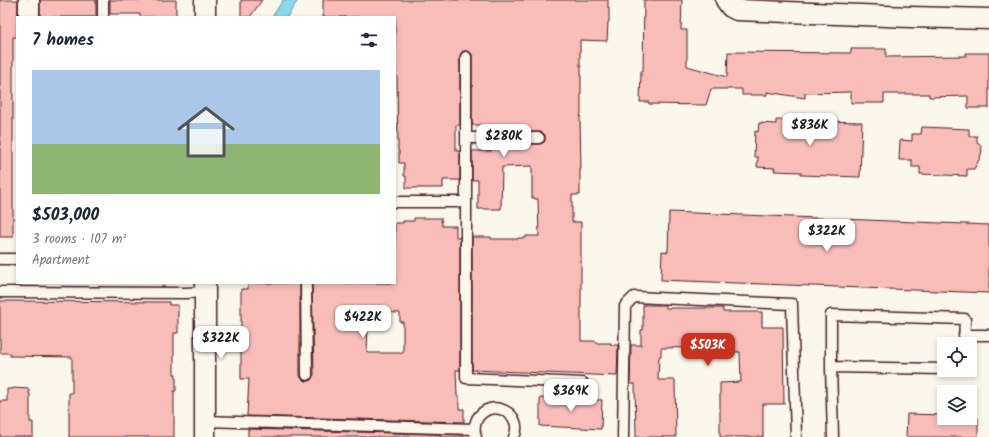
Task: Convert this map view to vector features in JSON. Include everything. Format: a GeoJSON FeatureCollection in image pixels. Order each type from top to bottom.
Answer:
{"type":"FeatureCollection","features":[{"type":"Feature","properties":{"kind":"street"},"geometry":{"type":"LineString","coordinates":[[205,0],[205,16]]}},
{"type":"Feature","properties":{"kind":"street"},"geometry":{"type":"LineString","coordinates":[[726,0],[731,7],[737,10],[910,8],[989,19]]}},
{"type":"Feature","properties":{"kind":"street"},"geometry":{"type":"LineString","coordinates":[[205,287],[205,429]]}},
{"type":"Feature","properties":{"kind":"lane"},"geometry":{"type":"LineString","coordinates":[[24,0],[24,16]]}},
{"type":"Feature","properties":{"kind":"lane"},"geometry":{"type":"LineString","coordinates":[[34,0],[34,16]]}},
{"type":"Feature","properties":{"kind":"lane"},"geometry":{"type":"LineString","coordinates":[[103,0],[103,16]]}},
{"type":"Feature","properties":{"kind":"lane"},"geometry":{"type":"LineString","coordinates":[[466,57],[466,378],[583,383]]}},
{"type":"Feature","properties":{"kind":"lane"},"geometry":{"type":"LineString","coordinates":[[466,138],[539,138]]}},
{"type":"Feature","properties":{"kind":"lane"},"geometry":{"type":"LineString","coordinates":[[396,202],[466,202]]}},
{"type":"Feature","properties":{"kind":"lane"},"geometry":{"type":"LineString","coordinates":[[0,259],[16,259]]}},
{"type":"Feature","properties":{"kind":"lane"},"geometry":{"type":"LineString","coordinates":[[306,284],[307,375]]}},
{"type":"Feature","properties":{"kind":"lane"},"geometry":{"type":"LineString","coordinates":[[0,292],[185,293],[205,287]]}},
{"type":"Feature","properties":{"kind":"lane"},"geometry":{"type":"LineString","coordinates":[[623,437],[624,306],[634,298],[792,304],[796,437]]}},
{"type":"Feature","properties":{"kind":"lane"},"geometry":{"type":"LineString","coordinates":[[833,437],[831,315],[964,319],[964,337]]}},
{"type":"Feature","properties":{"kind":"lane"},"geometry":{"type":"LineString","coordinates":[[977,337],[989,335]]}},
{"type":"Feature","properties":{"kind":"lane"},"geometry":{"type":"LineString","coordinates":[[831,367],[937,369]]}},
{"type":"Feature","properties":{"kind":"lane"},"geometry":{"type":"LineString","coordinates":[[205,429],[475,433],[476,422],[479,416],[484,411],[491,408],[498,408],[510,415],[514,421],[516,428],[514,437]]}},
{"type":"Feature","properties":{"kind":"water"},"geometry":{"type":"Polygon","coordinates":[[[283,0],[298,0],[288,16],[273,16],[283,0]]]}},
{"type":"Feature","properties":{"kind":"building"},"geometry":{"type":"Polygon","coordinates":[[[0,0],[18,0],[16,37],[13,37],[13,237],[0,237],[0,0]]]}},
{"type":"Feature","properties":{"kind":"building"},"geometry":{"type":"Polygon","coordinates":[[[40,0],[96,0],[96,16],[40,16],[40,0]]]}},
{"type":"Feature","properties":{"kind":"building"},"geometry":{"type":"Polygon","coordinates":[[[110,0],[176,0],[176,16],[110,14],[110,0]]]}},
{"type":"Feature","properties":{"kind":"building"},"geometry":{"type":"Polygon","coordinates":[[[241,0],[262,0],[251,16],[241,16],[241,0]]]}},
{"type":"Feature","properties":{"kind":"building"},"geometry":{"type":"Polygon","coordinates":[[[323,0],[608,0],[609,22],[607,41],[580,40],[580,195],[572,195],[572,222],[581,222],[581,341],[596,341],[596,343],[611,343],[611,345],[618,345],[617,376],[472,370],[472,237],[518,239],[526,238],[526,236],[539,236],[538,199],[532,198],[532,166],[502,167],[501,209],[478,209],[478,180],[472,180],[472,151],[491,151],[491,144],[539,144],[545,141],[545,135],[539,132],[491,132],[491,125],[472,125],[472,54],[470,52],[463,51],[460,57],[460,125],[456,125],[456,151],[460,151],[460,180],[443,180],[443,188],[406,188],[404,163],[399,163],[398,151],[396,16],[323,16],[323,0]]]}},
{"type":"Feature","properties":{"kind":"building"},"geometry":{"type":"Polygon","coordinates":[[[644,0],[682,0],[681,30],[687,30],[687,66],[727,77],[728,52],[851,53],[851,49],[886,49],[886,57],[966,56],[966,53],[989,53],[989,108],[968,108],[968,96],[929,97],[929,94],[884,94],[884,103],[851,103],[851,92],[805,93],[805,98],[767,92],[767,95],[742,95],[742,89],[711,89],[706,105],[649,104],[649,102],[640,102],[641,71],[643,71],[644,0]]]}},
{"type":"Feature","properties":{"kind":"building"},"geometry":{"type":"Polygon","coordinates":[[[776,120],[862,122],[860,177],[801,175],[801,172],[774,171],[775,168],[757,167],[758,157],[754,157],[755,131],[758,132],[759,123],[776,124],[776,120]]]}},
{"type":"Feature","properties":{"kind":"building"},"geometry":{"type":"Polygon","coordinates":[[[922,127],[969,129],[969,136],[977,136],[977,142],[980,144],[982,151],[974,169],[967,169],[967,176],[920,174],[920,167],[912,167],[912,160],[899,160],[900,140],[912,141],[912,134],[921,134],[922,127]]]}},
{"type":"Feature","properties":{"kind":"building"},"geometry":{"type":"Polygon","coordinates":[[[669,212],[989,225],[989,293],[661,280],[662,251],[668,252],[669,212]]]}},
{"type":"Feature","properties":{"kind":"building"},"geometry":{"type":"Polygon","coordinates":[[[414,218],[441,218],[442,226],[456,226],[456,237],[460,237],[460,370],[456,370],[459,409],[464,409],[464,422],[247,416],[249,379],[241,379],[241,289],[248,289],[248,284],[300,284],[300,375],[304,380],[310,381],[314,375],[312,284],[396,284],[396,223],[403,223],[403,221],[414,221],[414,218]],[[370,312],[367,352],[403,353],[403,322],[400,322],[400,313],[370,312]]]}},
{"type":"Feature","properties":{"kind":"building"},"geometry":{"type":"Polygon","coordinates":[[[0,301],[169,302],[169,305],[178,305],[178,333],[174,333],[174,374],[176,374],[176,391],[174,391],[174,437],[69,437],[69,393],[72,393],[72,357],[10,356],[10,353],[0,353],[0,301]]]}},
{"type":"Feature","properties":{"kind":"building"},"geometry":{"type":"Polygon","coordinates":[[[643,305],[666,305],[666,308],[723,308],[723,312],[762,312],[762,327],[783,327],[784,404],[763,404],[763,437],[720,437],[720,383],[741,382],[740,352],[723,352],[722,347],[661,348],[658,380],[675,380],[676,437],[636,437],[635,384],[630,384],[631,345],[641,345],[641,330],[643,330],[643,305]]]}},
{"type":"Feature","properties":{"kind":"building"},"geometry":{"type":"Polygon","coordinates":[[[7,389],[29,389],[30,422],[33,422],[33,437],[0,437],[0,401],[7,401],[7,389]]]}},
{"type":"Feature","properties":{"kind":"building"},"geometry":{"type":"Polygon","coordinates":[[[540,398],[602,400],[601,429],[540,426],[540,398]]]}},
{"type":"Feature","properties":{"kind":"building"},"geometry":{"type":"Polygon","coordinates":[[[907,414],[937,415],[937,425],[977,425],[978,418],[978,437],[906,437],[907,414]]]}},
{"type":"Feature","properties":{"kind":"building"},"geometry":{"type":"Polygon","coordinates":[[[248,429],[464,435],[464,437],[248,437],[248,429]]]}}]}
